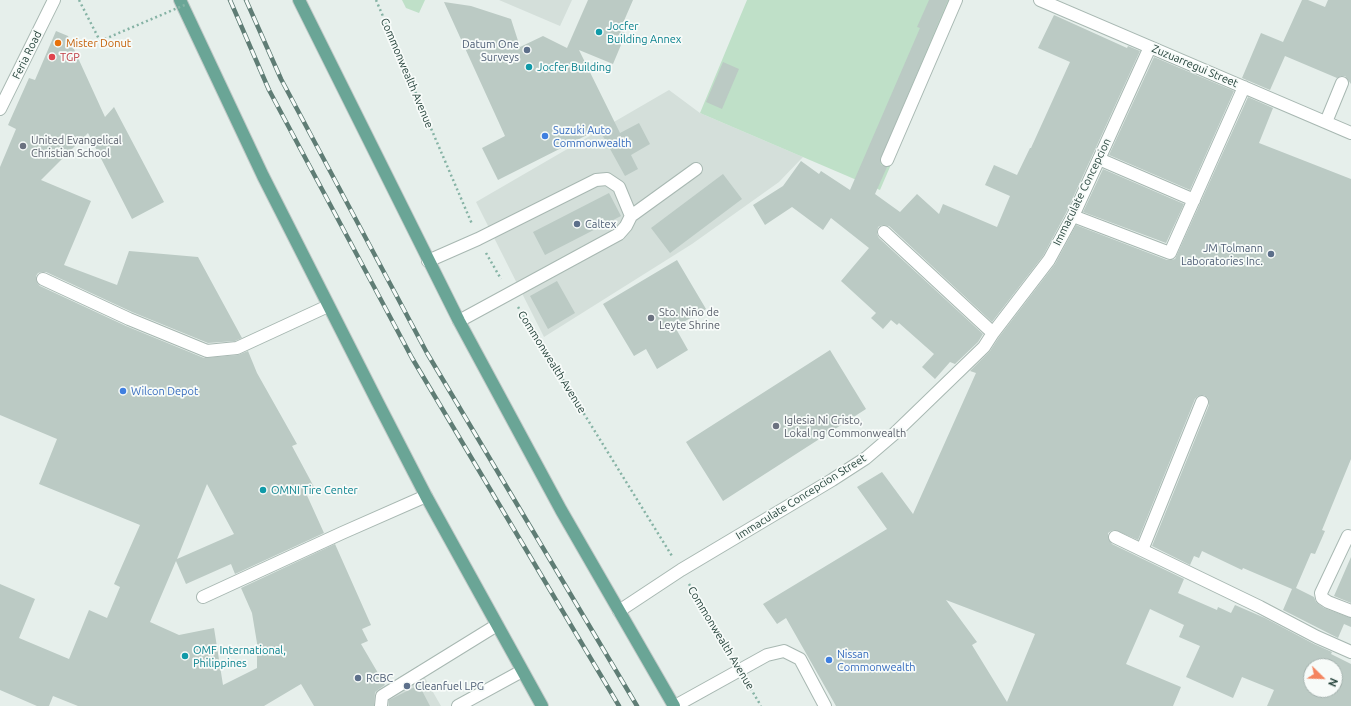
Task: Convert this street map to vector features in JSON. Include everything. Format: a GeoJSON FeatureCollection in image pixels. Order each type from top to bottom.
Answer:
{"type":"FeatureCollection","features":[{"type":"Feature","properties":{"kind":"main road"},"geometry":{"type":"LineString","coordinates":[[299,0],[459,321],[561,510],[675,706]]}},
{"type":"Feature","properties":{"kind":"main road"},"geometry":{"type":"LineString","coordinates":[[184,2],[263,176],[328,306],[426,496],[542,706]]}},
{"type":"Feature","properties":{"kind":"street","name":"Feria Road"},"geometry":{"type":"LineString","coordinates":[[0,109],[54,0]]}},
{"type":"Feature","properties":{"kind":"street"},"geometry":{"type":"LineString","coordinates":[[887,160],[956,0]]}},
{"type":"Feature","properties":{"kind":"street","name":"Zuzuarregui Street"},"geometry":{"type":"LineString","coordinates":[[1040,0],[1351,133]]}},
{"type":"Feature","properties":{"kind":"street","name":"Immaculate Concepcion"},"geometry":{"type":"LineString","coordinates":[[984,347],[1049,260],[1074,216],[1150,47]]}},
{"type":"Feature","properties":{"kind":"street"},"geometry":{"type":"LineString","coordinates":[[1326,122],[1342,83]]}},
{"type":"Feature","properties":{"kind":"street"},"geometry":{"type":"LineString","coordinates":[[1074,216],[1170,253],[1244,87]]}},
{"type":"Feature","properties":{"kind":"street"},"geometry":{"type":"LineString","coordinates":[[1099,159],[1194,200]]}},
{"type":"Feature","properties":{"kind":"street"},"geometry":{"type":"LineString","coordinates":[[459,321],[619,234],[626,226],[631,216],[696,169]]}},
{"type":"Feature","properties":{"kind":"street"},"geometry":{"type":"LineString","coordinates":[[428,261],[478,239],[596,180],[607,179],[619,187],[631,216]]}},
{"type":"Feature","properties":{"kind":"street"},"geometry":{"type":"LineString","coordinates":[[884,232],[993,333]]}},
{"type":"Feature","properties":{"kind":"street"},"geometry":{"type":"LineString","coordinates":[[43,279],[130,319],[206,351],[237,348],[328,306]]}},
{"type":"Feature","properties":{"kind":"street","name":"Immaculate Concepcion Street"},"geometry":{"type":"LineString","coordinates":[[619,611],[681,570],[832,480],[866,458],[894,434],[984,347]]}},
{"type":"Feature","properties":{"kind":"street"},"geometry":{"type":"LineString","coordinates":[[1142,550],[1202,402]]}},
{"type":"Feature","properties":{"kind":"street"},"geometry":{"type":"LineString","coordinates":[[203,597],[426,496]]}},
{"type":"Feature","properties":{"kind":"street"},"geometry":{"type":"LineString","coordinates":[[1348,536],[1321,593],[1322,598],[1328,602],[1351,611]]}},
{"type":"Feature","properties":{"kind":"street"},"geometry":{"type":"LineString","coordinates":[[1115,537],[1351,652]]}},
{"type":"Feature","properties":{"kind":"street"},"geometry":{"type":"LineString","coordinates":[[381,706],[382,696],[497,624]]}},
{"type":"Feature","properties":{"kind":"street"},"geometry":{"type":"LineString","coordinates":[[675,706],[767,655],[784,651],[800,659],[825,706]]}},
{"type":"Feature","properties":{"kind":"street"},"geometry":{"type":"LineString","coordinates":[[458,706],[522,671]]}},
{"type":"Feature","properties":{"kind":"path"},"geometry":{"type":"LineString","coordinates":[[79,0],[100,41],[184,2]]}},
{"type":"Feature","properties":{"kind":"path","name":"Commonwealth Avenue"},"geometry":{"type":"LineString","coordinates":[[376,0],[478,239],[681,570],[761,706]]}},
{"type":"Feature","properties":{"kind":"shaded area"},"geometry":{"type":"Polygon","coordinates":[[[499,0],[572,0],[560,26],[499,0]]]}},
{"type":"Feature","properties":{"kind":"shaded area"},"geometry":{"type":"Polygon","coordinates":[[[669,90],[700,113],[803,157],[779,182],[692,244],[544,337],[476,202],[669,90]]]}},
{"type":"Feature","properties":{"kind":"shaded area","name":"Cleanfuel LPG"},"geometry":{"type":"Polygon","coordinates":[[[418,666],[441,706],[351,706],[418,666]]]}},
{"type":"Feature","properties":{"kind":"green space"},"geometry":{"type":"Polygon","coordinates":[[[402,0],[425,0],[419,13],[406,8],[402,0]]]}},
{"type":"Feature","properties":{"kind":"green space"},"geometry":{"type":"Polygon","coordinates":[[[747,0],[962,0],[880,190],[700,113],[747,0]]]}},
{"type":"Feature","properties":{"kind":"building"},"geometry":{"type":"Polygon","coordinates":[[[588,0],[633,0],[620,30],[626,33],[613,64],[579,50],[620,133],[639,123],[650,144],[631,155],[638,169],[625,176],[599,129],[498,180],[482,148],[505,136],[444,2],[471,6],[511,19],[520,47],[543,36],[567,48],[588,0]]]}},
{"type":"Feature","properties":{"kind":"building"},"geometry":{"type":"Polygon","coordinates":[[[929,0],[948,0],[880,160],[881,165],[887,167],[875,194],[900,212],[917,194],[939,214],[943,204],[997,227],[1010,196],[985,185],[994,165],[1017,175],[1031,148],[1070,62],[1038,48],[1054,15],[1127,48],[1128,46],[1140,51],[1066,213],[1043,256],[992,322],[889,226],[882,225],[878,227],[877,234],[879,238],[983,334],[978,342],[955,364],[950,362],[935,379],[922,367],[934,354],[899,323],[897,325],[891,320],[883,329],[871,318],[876,313],[841,281],[869,248],[831,218],[823,230],[792,207],[765,225],[753,205],[783,186],[801,161],[819,174],[821,171],[850,190],[920,28],[917,27],[929,0]]]}},
{"type":"Feature","properties":{"kind":"building"},"geometry":{"type":"Polygon","coordinates":[[[1302,0],[1308,0],[1325,7],[1328,0],[1351,0],[1351,84],[1345,76],[1337,78],[1285,56],[1270,90],[1242,78],[1261,33],[1283,42],[1302,0]]]}},
{"type":"Feature","properties":{"kind":"building"},"geometry":{"type":"Polygon","coordinates":[[[56,31],[68,36],[105,117],[114,107],[164,202],[132,219],[88,133],[41,180],[91,201],[64,265],[117,285],[129,251],[198,257],[242,338],[235,341],[208,343],[132,312],[46,272],[38,273],[36,276],[37,283],[40,286],[126,326],[204,358],[238,355],[248,351],[257,373],[297,444],[292,446],[314,487],[305,491],[324,533],[235,574],[231,564],[186,584],[176,561],[150,622],[179,635],[214,628],[223,685],[257,668],[257,643],[252,613],[241,588],[335,544],[371,625],[362,629],[368,641],[361,644],[385,685],[375,692],[374,706],[314,706],[301,684],[264,706],[78,706],[53,696],[49,706],[37,706],[0,690],[0,584],[35,599],[19,638],[69,659],[89,610],[107,618],[120,587],[114,584],[140,525],[39,484],[57,439],[0,415],[0,167],[16,129],[8,125],[29,78],[35,80],[56,31]],[[207,484],[177,559],[234,534],[207,484]]]}},
{"type":"Feature","properties":{"kind":"building"},"geometry":{"type":"Polygon","coordinates":[[[1154,57],[1234,91],[1190,190],[1109,155],[1154,57]]]}},
{"type":"Feature","properties":{"kind":"building"},"geometry":{"type":"Polygon","coordinates":[[[723,62],[739,69],[722,109],[706,102],[723,62]]]}},
{"type":"Feature","properties":{"kind":"building"},"geometry":{"type":"Polygon","coordinates":[[[1248,97],[1273,108],[1259,143],[1351,179],[1351,459],[1322,530],[1325,531],[1315,554],[1311,553],[1296,588],[1314,597],[1316,602],[1324,608],[1351,618],[1351,627],[1344,624],[1338,638],[1283,610],[1292,589],[1243,568],[1242,570],[1202,551],[1199,558],[1194,556],[1190,565],[1152,546],[1209,405],[1208,398],[1204,395],[1198,396],[1195,399],[1138,540],[1115,530],[1108,533],[1108,538],[1112,544],[1184,579],[1178,593],[1217,610],[1218,607],[1231,613],[1235,605],[1265,618],[1332,652],[1331,654],[1339,658],[1303,658],[1303,698],[1343,698],[1343,660],[1351,664],[1351,706],[1267,706],[1274,690],[1242,677],[1233,698],[1186,677],[1200,646],[1179,637],[1184,625],[1150,609],[1126,664],[1181,687],[1173,706],[836,706],[786,618],[777,624],[763,604],[887,529],[857,487],[882,472],[913,514],[976,373],[970,371],[990,351],[1055,264],[1076,225],[1167,260],[1175,259],[1248,97]],[[946,600],[977,642],[972,645],[1007,702],[1035,634],[946,600]]]}},
{"type":"Feature","properties":{"kind":"building"},"geometry":{"type":"Polygon","coordinates":[[[1103,169],[1184,204],[1166,243],[1083,212],[1103,169]]]}},
{"type":"Feature","properties":{"kind":"building"},"geometry":{"type":"Polygon","coordinates":[[[723,174],[742,199],[670,253],[651,228],[723,174]]]}},
{"type":"Feature","properties":{"kind":"building","name":"Caltex"},"geometry":{"type":"Polygon","coordinates":[[[609,193],[621,216],[545,255],[533,232],[609,193]]]}},
{"type":"Feature","properties":{"kind":"building","name":"Sto. Niño de Leyte Shrine"},"geometry":{"type":"Polygon","coordinates":[[[677,260],[706,309],[675,327],[688,350],[657,369],[646,349],[634,356],[603,304],[677,260]]]}},
{"type":"Feature","properties":{"kind":"building"},"geometry":{"type":"Polygon","coordinates":[[[557,281],[575,313],[548,329],[530,296],[557,281]]]}},
{"type":"Feature","properties":{"kind":"building","name":"Iglesia Ni Cristo, Lokal ng Commonwealth"},"geometry":{"type":"Polygon","coordinates":[[[830,350],[866,409],[723,501],[686,442],[830,350]]]}},
{"type":"Feature","properties":{"kind":"building"},"geometry":{"type":"Polygon","coordinates":[[[1351,557],[1351,603],[1334,596],[1351,557]]]}},
{"type":"Feature","properties":{"kind":"building"},"geometry":{"type":"Polygon","coordinates":[[[419,685],[430,706],[389,706],[389,700],[419,685]]]}},
{"type":"Feature","properties":{"kind":"railway"},"geometry":{"type":"LineString","coordinates":[[230,0],[269,90],[412,358],[619,706]]}},
{"type":"Feature","properties":{"kind":"railway"},"geometry":{"type":"LineString","coordinates":[[246,0],[281,79],[427,353],[637,706]]}},
{"type":"Feature","properties":{"kind":"place","name":"Jocfer Building Annex"},"geometry":{"type":"Point","coordinates":[599,32]}},
{"type":"Feature","properties":{"kind":"place","name":"Mister Donut"},"geometry":{"type":"Point","coordinates":[58,43]}},
{"type":"Feature","properties":{"kind":"place","name":"Datum One Surveys"},"geometry":{"type":"Point","coordinates":[527,50]}},
{"type":"Feature","properties":{"kind":"place","name":"TGP"},"geometry":{"type":"Point","coordinates":[52,57]}},
{"type":"Feature","properties":{"kind":"place","name":"Jocfer Building"},"geometry":{"type":"Point","coordinates":[529,67]}},
{"type":"Feature","properties":{"kind":"place","name":"Suzuki Auto Commonwealth"},"geometry":{"type":"Point","coordinates":[545,136]}},
{"type":"Feature","properties":{"kind":"place","name":"United Evangelical Christian School"},"geometry":{"type":"Point","coordinates":[23,146]}},
{"type":"Feature","properties":{"kind":"place","name":"Caltex"},"geometry":{"type":"Point","coordinates":[577,224]}},
{"type":"Feature","properties":{"kind":"place","name":"JM Tolmann Laboratories Inc."},"geometry":{"type":"Point","coordinates":[1271,254]}},
{"type":"Feature","properties":{"kind":"place","name":"Sto. Niño de Leyte Shrine"},"geometry":{"type":"Point","coordinates":[651,318]}},
{"type":"Feature","properties":{"kind":"place","name":"Wilcon Depot"},"geometry":{"type":"Point","coordinates":[123,391]}},
{"type":"Feature","properties":{"kind":"place","name":"Iglesia Ni Cristo, Lokal ng Commonwealth"},"geometry":{"type":"Point","coordinates":[776,426]}},
{"type":"Feature","properties":{"kind":"place","name":"OMNI Tire Center"},"geometry":{"type":"Point","coordinates":[263,490]}},
{"type":"Feature","properties":{"kind":"place","name":"OMF International, Philippines"},"geometry":{"type":"Point","coordinates":[185,656]}},
{"type":"Feature","properties":{"kind":"place","name":"Nissan Commonwealth"},"geometry":{"type":"Point","coordinates":[829,660]}},
{"type":"Feature","properties":{"kind":"place","name":"RCBC"},"geometry":{"type":"Point","coordinates":[358,678]}},
{"type":"Feature","properties":{"kind":"place","name":"Cleanfuel LPG"},"geometry":{"type":"Point","coordinates":[407,686]}}]}
